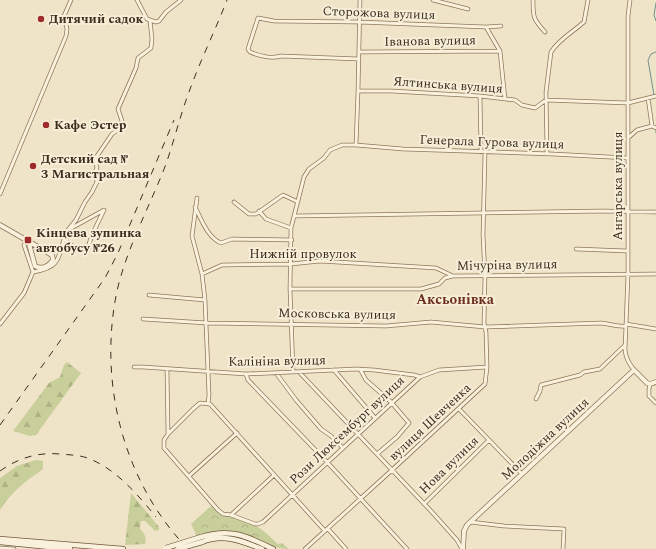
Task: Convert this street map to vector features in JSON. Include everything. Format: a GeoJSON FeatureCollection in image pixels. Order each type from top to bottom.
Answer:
{"type":"FeatureCollection","features":[{"type":"Feature","properties":{"kind":"main road"},"geometry":{"type":"LineString","coordinates":[[178,549],[216,533],[232,534],[254,540],[273,549]]}},
{"type":"Feature","properties":{"kind":"main road"},"geometry":{"type":"LineString","coordinates":[[164,548],[202,539],[228,538],[262,549]]}},
{"type":"Feature","properties":{"kind":"main road"},"geometry":{"type":"LineString","coordinates":[[0,539],[123,549]]}},
{"type":"Feature","properties":{"kind":"main road"},"geometry":{"type":"LineString","coordinates":[[0,542],[70,549]]}},
{"type":"Feature","properties":{"kind":"street"},"geometry":{"type":"LineString","coordinates":[[0,194],[66,36],[67,29],[64,16],[71,0]]}},
{"type":"Feature","properties":{"kind":"street"},"geometry":{"type":"LineString","coordinates":[[137,0],[147,19],[156,22],[159,21],[166,12],[181,0]]}},
{"type":"Feature","properties":{"kind":"street"},"geometry":{"type":"LineString","coordinates":[[356,145],[360,0]]}},
{"type":"Feature","properties":{"kind":"street"},"geometry":{"type":"LineString","coordinates":[[433,0],[468,9]]}},
{"type":"Feature","properties":{"kind":"street"},"geometry":{"type":"LineString","coordinates":[[533,0],[535,21],[545,32]]}},
{"type":"Feature","properties":{"kind":"street"},"geometry":{"type":"LineString","coordinates":[[547,154],[546,100],[551,52],[553,48],[564,38],[584,22],[588,0]]}},
{"type":"Feature","properties":{"kind":"street","name":"Ангарська вулиця"},"geometry":{"type":"LineString","coordinates":[[629,0],[628,274],[625,344],[628,362],[634,370]]}},
{"type":"Feature","properties":{"kind":"street","name":"Сторожова вулиця"},"geometry":{"type":"LineString","coordinates":[[359,59],[281,56],[271,58],[253,54],[248,49],[258,18],[274,21],[359,22],[486,27],[501,26]]}},
{"type":"Feature","properties":{"kind":"street"},"geometry":{"type":"LineString","coordinates":[[33,272],[46,270],[55,264],[68,230],[76,220],[97,182],[95,172],[97,168],[95,159],[112,134],[119,129],[122,121],[118,109],[136,68],[138,58],[151,48],[152,39],[150,21]]}},
{"type":"Feature","properties":{"kind":"street"},"geometry":{"type":"LineString","coordinates":[[486,27],[500,50],[505,99]]}},
{"type":"Feature","properties":{"kind":"street","name":"Іванова вулиця"},"geometry":{"type":"LineString","coordinates":[[359,52],[500,50]]}},
{"type":"Feature","properties":{"kind":"street","name":"Ялтинська вулиця"},"geometry":{"type":"LineString","coordinates":[[358,91],[391,91],[480,96],[515,100],[522,105],[535,108],[546,100],[628,103],[655,96]]}},
{"type":"Feature","properties":{"kind":"street","name":"вулиця Шевченка"},"geometry":{"type":"LineString","coordinates":[[305,549],[485,384],[487,367],[483,235],[483,152],[480,96]]}},
{"type":"Feature","properties":{"kind":"street"},"geometry":{"type":"LineString","coordinates":[[628,138],[637,130],[654,127],[648,98]]}},
{"type":"Feature","properties":{"kind":"street","name":"Генерала Гурова вулиця"},"geometry":{"type":"LineString","coordinates":[[293,371],[290,289],[291,228],[304,177],[309,169],[324,158],[330,150],[342,145],[356,145],[628,158]]}},
{"type":"Feature","properties":{"kind":"street"},"geometry":{"type":"LineString","coordinates":[[234,202],[249,214],[256,214],[283,194],[298,202]]}},
{"type":"Feature","properties":{"kind":"street"},"geometry":{"type":"LineString","coordinates":[[197,198],[192,236],[202,274],[205,300],[209,404]]}},
{"type":"Feature","properties":{"kind":"street"},"geometry":{"type":"LineString","coordinates":[[195,207],[208,230],[216,241],[221,243],[232,239],[292,240]]}},
{"type":"Feature","properties":{"kind":"street"},"geometry":{"type":"LineString","coordinates":[[64,239],[77,250],[84,251],[88,247],[104,210],[68,230]]}},
{"type":"Feature","properties":{"kind":"street"},"geometry":{"type":"LineString","coordinates":[[259,211],[266,219],[291,228]]}},
{"type":"Feature","properties":{"kind":"street"},"geometry":{"type":"LineString","coordinates":[[294,216],[483,212],[656,212]]}},
{"type":"Feature","properties":{"kind":"street"},"geometry":{"type":"LineString","coordinates":[[0,225],[28,240],[52,255],[53,260],[48,266],[40,268],[35,266],[28,240]]}},
{"type":"Feature","properties":{"kind":"street"},"geometry":{"type":"LineString","coordinates":[[0,324],[24,293],[33,272],[24,246]]}},
{"type":"Feature","properties":{"kind":"street"},"geometry":{"type":"LineString","coordinates":[[576,249],[628,251]]}},
{"type":"Feature","properties":{"kind":"street","name":"Нижній провулок"},"geometry":{"type":"LineString","coordinates":[[202,274],[222,265],[291,264],[320,261],[436,268],[453,276]]}},
{"type":"Feature","properties":{"kind":"street","name":"Мічуріна вулиця"},"geometry":{"type":"LineString","coordinates":[[290,289],[420,289],[439,284],[445,278],[453,276],[656,274]]}},
{"type":"Feature","properties":{"kind":"street"},"geometry":{"type":"LineString","coordinates":[[149,295],[205,300]]}},
{"type":"Feature","properties":{"kind":"street","name":"Московська вулиця"},"geometry":{"type":"LineString","coordinates":[[143,319],[207,323],[386,326],[431,322],[485,327],[601,323],[613,324],[617,327],[626,325],[656,329]]}},
{"type":"Feature","properties":{"kind":"street"},"geometry":{"type":"LineString","coordinates":[[536,399],[541,385],[580,375],[584,372],[600,369],[625,344]]}},
{"type":"Feature","properties":{"kind":"street","name":"Калініна вулиця"},"geometry":{"type":"LineString","coordinates":[[134,367],[246,374],[360,369],[414,374],[420,376]]}},
{"type":"Feature","properties":{"kind":"street","name":"Рози Люксембург вулиця"},"geometry":{"type":"LineString","coordinates":[[231,515],[258,524],[263,522],[420,376],[439,370],[487,367]]}},
{"type":"Feature","properties":{"kind":"street"},"geometry":{"type":"LineString","coordinates":[[167,369],[168,434]]}},
{"type":"Feature","properties":{"kind":"street"},"geometry":{"type":"LineString","coordinates":[[360,369],[366,380],[391,402],[409,423],[397,437],[377,454]]}},
{"type":"Feature","properties":{"kind":"street"},"geometry":{"type":"LineString","coordinates":[[334,370],[375,418]]}},
{"type":"Feature","properties":{"kind":"street"},"geometry":{"type":"LineString","coordinates":[[634,370],[650,384],[656,382]]}},
{"type":"Feature","properties":{"kind":"street","name":"Молодіжна вулиця"},"geometry":{"type":"LineString","coordinates":[[463,549],[464,531],[470,522],[634,370]]}},
{"type":"Feature","properties":{"kind":"street"},"geometry":{"type":"LineString","coordinates":[[299,372],[424,504],[457,540],[463,549]]}},
{"type":"Feature","properties":{"kind":"street"},"geometry":{"type":"LineString","coordinates":[[276,373],[296,400],[321,429],[331,436],[343,448]]}},
{"type":"Feature","properties":{"kind":"street"},"geometry":{"type":"LineString","coordinates":[[246,374],[248,380],[327,462],[360,500],[407,549]]}},
{"type":"Feature","properties":{"kind":"street"},"geometry":{"type":"LineString","coordinates":[[650,384],[648,392],[649,396],[656,403]]}},
{"type":"Feature","properties":{"kind":"street"},"geometry":{"type":"LineString","coordinates":[[274,475],[231,515],[220,512],[164,448],[164,440],[193,408],[200,403],[209,404],[237,433],[292,495],[346,549]]}},
{"type":"Feature","properties":{"kind":"street"},"geometry":{"type":"LineString","coordinates":[[459,409],[522,474]]}},
{"type":"Feature","properties":{"kind":"street"},"geometry":{"type":"LineString","coordinates":[[189,476],[237,433]]}},
{"type":"Feature","properties":{"kind":"street","name":"Нова вулиця"},"geometry":{"type":"LineString","coordinates":[[424,504],[489,440]]}},
{"type":"Feature","properties":{"kind":"street"},"geometry":{"type":"LineString","coordinates":[[470,522],[564,530],[563,549]]}},
{"type":"Feature","properties":{"kind":"street"},"geometry":{"type":"LineString","coordinates":[[0,548],[14,549]]}},
{"type":"Feature","properties":{"kind":"green space"},"geometry":{"type":"Polygon","coordinates":[[[67,362],[81,373],[36,435],[30,436],[13,431],[49,383],[60,377],[64,365],[67,362]]]}},
{"type":"Feature","properties":{"kind":"green space"},"geometry":{"type":"Polygon","coordinates":[[[36,460],[43,461],[43,469],[14,492],[0,510],[0,478],[17,466],[36,460]]]}},
{"type":"Feature","properties":{"kind":"green space"},"geometry":{"type":"Polygon","coordinates":[[[131,493],[159,527],[159,530],[155,531],[145,521],[141,521],[140,528],[145,537],[145,544],[125,545],[131,493]]]}},
{"type":"Feature","properties":{"kind":"green space"},"geometry":{"type":"Polygon","coordinates":[[[211,506],[227,516],[256,526],[278,544],[282,543],[289,549],[276,547],[241,533],[227,531],[213,532],[197,536],[191,524],[211,506]]]}},
{"type":"Feature","properties":{"kind":"waterway"},"geometry":{"type":"LineString","coordinates":[[656,3],[654,15],[656,21]]}},
{"type":"Feature","properties":{"kind":"waterway"},"geometry":{"type":"LineString","coordinates":[[654,95],[648,60],[651,54],[656,52]]}},
{"type":"Feature","properties":{"kind":"railway"},"geometry":{"type":"LineString","coordinates":[[188,549],[166,522],[147,493],[132,462],[121,429],[114,395],[111,360],[112,325],[117,291],[127,258],[166,164],[193,80],[227,0]]}},
{"type":"Feature","properties":{"kind":"railway"},"geometry":{"type":"LineString","coordinates":[[0,425],[105,278],[118,253],[174,120]]}},
{"type":"Feature","properties":{"kind":"railway"},"geometry":{"type":"LineString","coordinates":[[0,471],[21,459],[36,455],[60,454],[75,455],[87,458],[100,464],[118,476],[156,517]]}},
{"type":"Feature","properties":{"kind":"place","name":"Дитячий садок"},"geometry":{"type":"Point","coordinates":[41,19]}},
{"type":"Feature","properties":{"kind":"place","name":"Кафе Эстер"},"geometry":{"type":"Point","coordinates":[46,125]}},
{"type":"Feature","properties":{"kind":"place","name":"Детский сад № 3 Магистральная"},"geometry":{"type":"Point","coordinates":[33,166]}},
{"type":"Feature","properties":{"kind":"place","name":"Кінцева зупинка автобусу №26"},"geometry":{"type":"Point","coordinates":[28,240]}},
{"type":"Feature","properties":{"kind":"district","name":"Аксьонівка"},"geometry":{"type":"Point","coordinates":[455,299]}}]}
